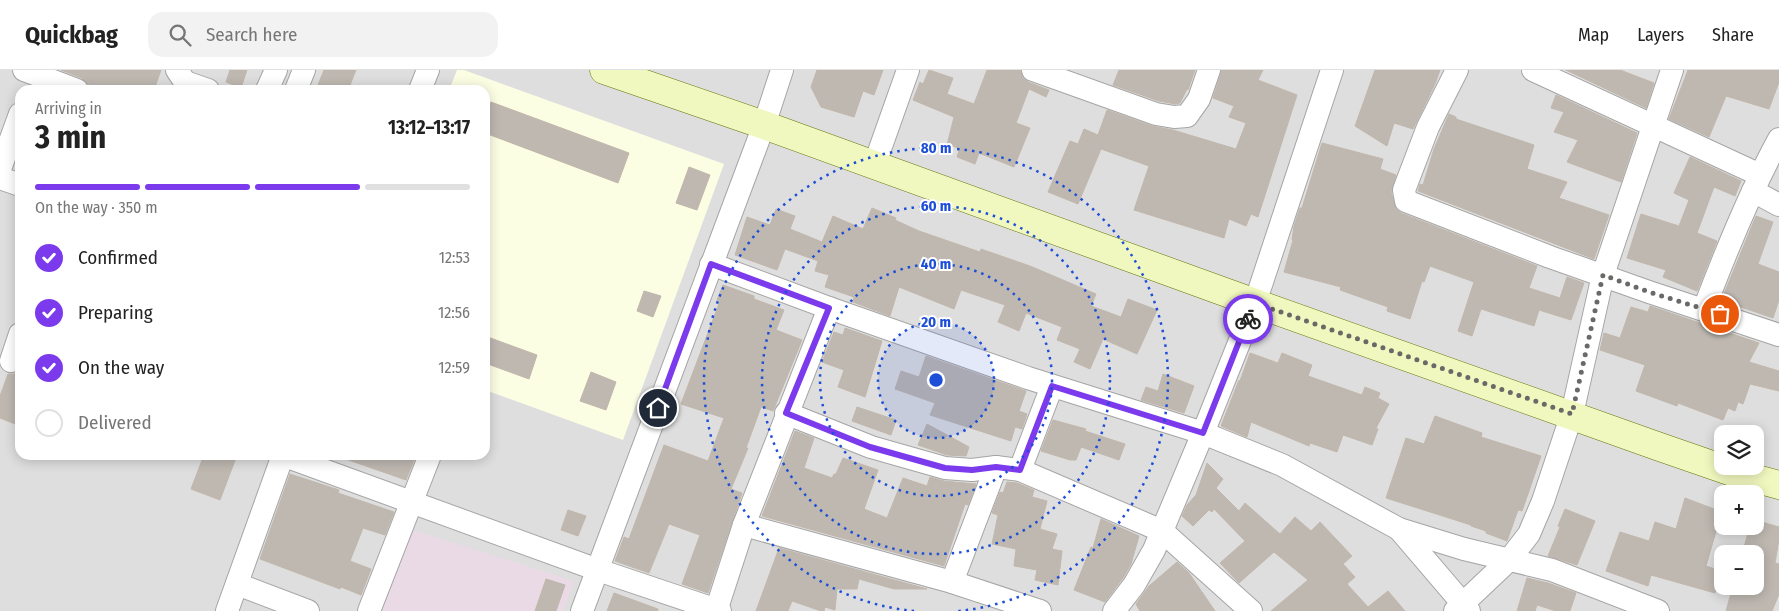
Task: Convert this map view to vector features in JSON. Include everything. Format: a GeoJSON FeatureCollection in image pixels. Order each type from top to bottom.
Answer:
{"type":"FeatureCollection","features":[{"type":"Feature","properties":{"kind":"street"},"geometry":{"type":"LineString","coordinates":[[177,70],[185,82],[194,85]]}},
{"type":"Feature","properties":{"kind":"street"},"geometry":{"type":"LineString","coordinates":[[269,85],[276,70]]}},
{"type":"Feature","properties":{"kind":"street"},"geometry":{"type":"LineString","coordinates":[[298,85],[304,70]]}},
{"type":"Feature","properties":{"kind":"street"},"geometry":{"type":"LineString","coordinates":[[422,85],[428,70]]}},
{"type":"Feature","properties":{"kind":"street"},"geometry":{"type":"LineString","coordinates":[[604,70],[764,124],[874,166],[1255,303],[1735,473],[1779,485]]}},
{"type":"Feature","properties":{"kind":"street"},"geometry":{"type":"LineString","coordinates":[[582,611],[764,124],[782,70]]}},
{"type":"Feature","properties":{"kind":"street"},"geometry":{"type":"LineString","coordinates":[[874,166],[908,70]]}},
{"type":"Feature","properties":{"kind":"street"},"geometry":{"type":"LineString","coordinates":[[1033,70],[1156,114],[1174,117],[1187,116],[1199,99],[1209,70]]}},
{"type":"Feature","properties":{"kind":"street"},"geometry":{"type":"LineString","coordinates":[[1114,611],[1147,564],[1203,433],[1255,303],[1332,70]]}},
{"type":"Feature","properties":{"kind":"street"},"geometry":{"type":"LineString","coordinates":[[1457,70],[1428,127],[1404,190],[1406,201],[1550,257],[1779,335]]}},
{"type":"Feature","properties":{"kind":"street"},"geometry":{"type":"LineString","coordinates":[[1533,70],[1653,125],[1756,183],[1779,205]]}},
{"type":"Feature","properties":{"kind":"street"},"geometry":{"type":"LineString","coordinates":[[1399,529],[1463,609],[1509,560],[1529,534],[1540,510],[1572,414],[1603,275],[1672,70]]}},
{"type":"Feature","properties":{"kind":"street"},"geometry":{"type":"LineString","coordinates":[[31,76],[61,85]]}},
{"type":"Feature","properties":{"kind":"street"},"geometry":{"type":"LineString","coordinates":[[0,169],[15,128]]}},
{"type":"Feature","properties":{"kind":"street"},"geometry":{"type":"LineString","coordinates":[[1704,309],[1756,183],[1779,140]]}},
{"type":"Feature","properties":{"kind":"street"},"geometry":{"type":"LineString","coordinates":[[0,178],[15,183]]}},
{"type":"Feature","properties":{"kind":"street"},"geometry":{"type":"LineString","coordinates":[[711,264],[829,308],[1052,386],[1203,433],[1282,465],[1399,529],[1464,549],[1552,570],[1658,611]]}},
{"type":"Feature","properties":{"kind":"street"},"geometry":{"type":"LineString","coordinates":[[297,460],[598,570],[718,611],[744,525],[786,413],[829,308]]}},
{"type":"Feature","properties":{"kind":"street"},"geometry":{"type":"LineString","coordinates":[[10,361],[15,348]]}},
{"type":"Feature","properties":{"kind":"street"},"geometry":{"type":"LineString","coordinates":[[1020,470],[1052,386]]}},
{"type":"Feature","properties":{"kind":"street"},"geometry":{"type":"LineString","coordinates":[[786,413],[870,447],[945,468],[972,470],[996,467],[1020,470],[1162,531],[1251,611]]}},
{"type":"Feature","properties":{"kind":"street"},"geometry":{"type":"LineString","coordinates":[[227,611],[281,460]]}},
{"type":"Feature","properties":{"kind":"street"},"geometry":{"type":"LineString","coordinates":[[369,611],[428,460]]}},
{"type":"Feature","properties":{"kind":"street"},"geometry":{"type":"LineString","coordinates":[[952,582],[996,467]]}},
{"type":"Feature","properties":{"kind":"street"},"geometry":{"type":"LineString","coordinates":[[744,525],[952,582],[1040,611]]}},
{"type":"Feature","properties":{"kind":"street"},"geometry":{"type":"LineString","coordinates":[[237,584],[308,611]]}},
{"type":"Feature","properties":{"kind":"shaded area"},"geometry":{"type":"Polygon","coordinates":[[[0,70],[1779,70],[1779,611],[0,611],[0,70]]]}},
{"type":"Feature","properties":{"kind":"shaded area"},"geometry":{"type":"Polygon","coordinates":[[[457,70],[464,70],[724,164],[623,440],[490,392],[490,85],[451,85],[457,70]]]}},
{"type":"Feature","properties":{"kind":"shaded area"},"geometry":{"type":"Polygon","coordinates":[[[410,529],[574,581],[563,611],[379,611],[410,529]]]}},
{"type":"Feature","properties":{"kind":"building"},"geometry":{"type":"Polygon","coordinates":[[[61,70],[161,70],[156,85],[91,85],[82,78],[61,70]]]}},
{"type":"Feature","properties":{"kind":"building"},"geometry":{"type":"Polygon","coordinates":[[[230,70],[247,70],[242,85],[234,85],[226,82],[230,70]]]}},
{"type":"Feature","properties":{"kind":"building"},"geometry":{"type":"Polygon","coordinates":[[[324,70],[356,70],[350,85],[318,85],[324,70]]]}},
{"type":"Feature","properties":{"kind":"building"},"geometry":{"type":"Polygon","coordinates":[[[817,70],[883,70],[874,95],[863,91],[854,117],[821,107],[811,87],[817,70]]]}},
{"type":"Feature","properties":{"kind":"building"},"geometry":{"type":"Polygon","coordinates":[[[929,70],[953,78],[947,94],[974,104],[987,70],[1020,70],[1023,78],[1028,82],[1049,90],[1046,97],[1029,89],[1016,123],[1030,128],[1014,167],[979,153],[975,164],[957,157],[960,148],[947,145],[954,117],[913,100],[920,82],[923,84],[929,70]]]}},
{"type":"Feature","properties":{"kind":"building"},"geometry":{"type":"Polygon","coordinates":[[[1119,70],[1195,70],[1188,90],[1180,103],[1175,104],[1159,101],[1113,85],[1119,70]]]}},
{"type":"Feature","properties":{"kind":"building"},"geometry":{"type":"Polygon","coordinates":[[[1222,70],[1263,70],[1258,80],[1297,95],[1258,217],[1251,214],[1246,226],[1229,219],[1224,238],[1134,210],[1149,166],[1101,149],[1078,204],[1048,192],[1070,141],[1078,144],[1084,129],[1098,135],[1107,110],[1152,126],[1173,130],[1236,149],[1246,123],[1229,117],[1234,106],[1213,98],[1222,70]]]}},
{"type":"Feature","properties":{"kind":"building"},"geometry":{"type":"Polygon","coordinates":[[[1375,70],[1440,70],[1413,129],[1394,123],[1387,146],[1355,126],[1375,70]]]}},
{"type":"Feature","properties":{"kind":"building"},"geometry":{"type":"Polygon","coordinates":[[[1566,70],[1620,70],[1654,83],[1646,108],[1566,70]]]}},
{"type":"Feature","properties":{"kind":"building"},"geometry":{"type":"Polygon","coordinates":[[[1688,70],[1779,70],[1779,82],[1769,109],[1726,96],[1709,137],[1669,119],[1688,70]]]}},
{"type":"Feature","properties":{"kind":"building"},"geometry":{"type":"Polygon","coordinates":[[[1556,95],[1637,133],[1621,182],[1567,162],[1578,140],[1554,132],[1564,112],[1551,108],[1556,95]]]}},
{"type":"Feature","properties":{"kind":"building"},"geometry":{"type":"Polygon","coordinates":[[[491,102],[629,153],[618,183],[490,135],[491,102]]]}},
{"type":"Feature","properties":{"kind":"building"},"geometry":{"type":"Polygon","coordinates":[[[1449,114],[1456,117],[1456,119],[1534,145],[1527,169],[1567,182],[1559,198],[1609,215],[1594,259],[1418,191],[1420,184],[1423,185],[1434,149],[1449,114]]]}},
{"type":"Feature","properties":{"kind":"building"},"geometry":{"type":"Polygon","coordinates":[[[1322,143],[1383,159],[1380,169],[1396,175],[1391,192],[1396,209],[1401,213],[1537,266],[1529,288],[1560,298],[1567,277],[1584,283],[1571,320],[1539,310],[1534,326],[1481,309],[1472,336],[1458,331],[1474,282],[1430,266],[1424,282],[1422,281],[1410,319],[1387,311],[1388,307],[1340,290],[1341,287],[1284,272],[1293,240],[1294,226],[1300,208],[1302,208],[1322,143]]]}},
{"type":"Feature","properties":{"kind":"building"},"geometry":{"type":"Polygon","coordinates":[[[1690,157],[1741,181],[1735,196],[1714,187],[1697,233],[1717,241],[1697,291],[1663,277],[1666,270],[1627,258],[1641,214],[1679,226],[1689,200],[1674,193],[1690,157]]]}},
{"type":"Feature","properties":{"kind":"building"},"geometry":{"type":"Polygon","coordinates":[[[689,167],[710,175],[697,210],[676,203],[689,167]]]}},
{"type":"Feature","properties":{"kind":"building"},"geometry":{"type":"Polygon","coordinates":[[[872,208],[896,218],[895,220],[919,231],[980,252],[981,249],[1030,266],[1096,294],[1091,306],[1121,317],[1128,299],[1157,310],[1137,354],[1103,339],[1090,369],[1074,362],[1080,349],[1057,340],[1062,327],[1026,313],[1019,331],[998,322],[1005,305],[961,290],[954,309],[899,287],[890,316],[853,302],[854,297],[825,287],[829,275],[815,271],[818,261],[785,249],[777,270],[735,255],[747,217],[770,225],[776,209],[795,216],[790,229],[822,242],[833,216],[863,229],[872,208]]]}},
{"type":"Feature","properties":{"kind":"building"},"geometry":{"type":"Polygon","coordinates":[[[1756,216],[1773,222],[1758,264],[1779,272],[1779,300],[1773,318],[1738,306],[1723,296],[1756,216]]]}},
{"type":"Feature","properties":{"kind":"building"},"geometry":{"type":"Polygon","coordinates":[[[723,285],[754,296],[754,299],[784,310],[776,330],[802,340],[773,411],[761,407],[746,448],[748,448],[731,489],[742,493],[708,593],[682,584],[700,535],[669,524],[649,573],[615,561],[624,537],[629,539],[664,445],[708,461],[724,418],[681,404],[720,301],[717,300],[723,285]]]}},
{"type":"Feature","properties":{"kind":"building"},"geometry":{"type":"Polygon","coordinates":[[[644,291],[661,296],[653,317],[637,311],[644,291]]]}},
{"type":"Feature","properties":{"kind":"building"},"geometry":{"type":"Polygon","coordinates":[[[1650,306],[1759,343],[1749,362],[1779,371],[1779,391],[1750,384],[1743,404],[1738,402],[1735,411],[1728,408],[1723,420],[1678,403],[1677,406],[1636,391],[1645,365],[1600,350],[1604,333],[1620,338],[1631,307],[1648,312],[1650,306]]]}},
{"type":"Feature","properties":{"kind":"building"},"geometry":{"type":"Polygon","coordinates":[[[845,328],[882,341],[865,397],[838,387],[844,370],[822,362],[834,332],[843,335],[845,328]]]}},
{"type":"Feature","properties":{"kind":"building"},"geometry":{"type":"Polygon","coordinates":[[[490,338],[537,355],[529,379],[490,365],[490,338]]]}},
{"type":"Feature","properties":{"kind":"building"},"geometry":{"type":"Polygon","coordinates":[[[1250,353],[1278,363],[1282,353],[1312,365],[1308,376],[1362,395],[1365,387],[1380,393],[1378,398],[1389,404],[1376,428],[1378,429],[1372,445],[1343,435],[1337,452],[1310,443],[1309,446],[1251,422],[1247,437],[1221,426],[1250,353]]]}},
{"type":"Feature","properties":{"kind":"building"},"geometry":{"type":"Polygon","coordinates":[[[926,356],[1026,391],[1019,411],[1027,414],[1022,429],[1015,427],[1011,441],[930,415],[935,403],[895,389],[901,371],[919,377],[926,356]]]}},
{"type":"Feature","properties":{"kind":"building"},"geometry":{"type":"Polygon","coordinates":[[[591,372],[616,382],[606,410],[580,401],[591,372]]]}},
{"type":"Feature","properties":{"kind":"building"},"geometry":{"type":"Polygon","coordinates":[[[8,374],[14,374],[15,424],[0,418],[0,396],[8,374]]]}},
{"type":"Feature","properties":{"kind":"building"},"geometry":{"type":"Polygon","coordinates":[[[1163,374],[1194,386],[1184,413],[1141,400],[1146,387],[1158,391],[1163,374]]]}},
{"type":"Feature","properties":{"kind":"building"},"geometry":{"type":"Polygon","coordinates":[[[857,407],[896,420],[891,435],[852,421],[857,407]]]}},
{"type":"Feature","properties":{"kind":"building"},"geometry":{"type":"Polygon","coordinates":[[[1435,416],[1482,433],[1481,437],[1541,456],[1522,511],[1518,510],[1507,541],[1471,525],[1386,498],[1406,438],[1424,444],[1435,416]]]}},
{"type":"Feature","properties":{"kind":"building"},"geometry":{"type":"Polygon","coordinates":[[[1053,420],[1086,429],[1085,431],[1125,444],[1119,460],[1081,447],[1076,460],[1041,451],[1053,420]]]}},
{"type":"Feature","properties":{"kind":"building"},"geometry":{"type":"Polygon","coordinates":[[[927,424],[969,447],[966,456],[947,455],[918,445],[927,424]]]}},
{"type":"Feature","properties":{"kind":"building"},"geometry":{"type":"Polygon","coordinates":[[[795,431],[814,438],[804,468],[832,478],[836,474],[843,458],[878,470],[864,509],[887,518],[903,478],[927,486],[930,477],[944,481],[976,484],[968,505],[965,504],[944,566],[762,516],[795,431]]]}},
{"type":"Feature","properties":{"kind":"building"},"geometry":{"type":"Polygon","coordinates":[[[202,460],[235,460],[220,500],[191,489],[202,460]]]}},
{"type":"Feature","properties":{"kind":"building"},"geometry":{"type":"Polygon","coordinates":[[[349,460],[414,460],[406,480],[349,460]]]}},
{"type":"Feature","properties":{"kind":"building"},"geometry":{"type":"Polygon","coordinates":[[[1207,463],[1223,479],[1216,488],[1239,511],[1245,503],[1280,534],[1295,517],[1311,531],[1320,522],[1352,556],[1343,564],[1355,577],[1347,584],[1368,607],[1388,591],[1405,611],[1271,611],[1308,580],[1274,552],[1239,583],[1220,563],[1245,541],[1214,509],[1212,512],[1209,510],[1193,526],[1182,516],[1187,505],[1196,495],[1207,463]]]}},
{"type":"Feature","properties":{"kind":"building"},"geometry":{"type":"Polygon","coordinates":[[[290,474],[339,490],[338,493],[394,512],[385,535],[363,528],[350,561],[371,569],[361,595],[260,559],[290,474]]]}},
{"type":"Feature","properties":{"kind":"building"},"geometry":{"type":"Polygon","coordinates":[[[1007,482],[1017,483],[1034,490],[1032,497],[1047,501],[1040,529],[1057,534],[1052,549],[1062,551],[1058,585],[1035,580],[1037,570],[1014,566],[1016,549],[992,544],[998,515],[992,513],[1000,492],[1003,493],[1007,482]]]}},
{"type":"Feature","properties":{"kind":"building"},"geometry":{"type":"Polygon","coordinates":[[[1685,498],[1714,509],[1715,535],[1706,566],[1714,569],[1714,593],[1651,575],[1648,586],[1606,571],[1620,532],[1649,541],[1655,522],[1676,529],[1685,498]]]}},
{"type":"Feature","properties":{"kind":"building"},"geometry":{"type":"Polygon","coordinates":[[[1565,509],[1595,521],[1577,565],[1548,556],[1565,509]]]}},
{"type":"Feature","properties":{"kind":"building"},"geometry":{"type":"Polygon","coordinates":[[[568,510],[586,516],[578,536],[561,530],[568,510]]]}},
{"type":"Feature","properties":{"kind":"building"},"geometry":{"type":"Polygon","coordinates":[[[1101,519],[1139,536],[1131,564],[1105,602],[1074,590],[1091,547],[1093,548],[1101,519]]]}},
{"type":"Feature","properties":{"kind":"building"},"geometry":{"type":"Polygon","coordinates":[[[1764,523],[1779,527],[1775,563],[1779,564],[1779,594],[1772,611],[1726,611],[1730,595],[1764,595],[1764,545],[1745,545],[1747,535],[1764,535],[1764,523]]]}},
{"type":"Feature","properties":{"kind":"building"},"geometry":{"type":"Polygon","coordinates":[[[779,548],[927,589],[894,589],[859,579],[857,589],[837,589],[835,610],[825,607],[824,611],[821,611],[792,601],[788,611],[756,611],[779,548]]]}},
{"type":"Feature","properties":{"kind":"building"},"geometry":{"type":"Polygon","coordinates":[[[1177,562],[1189,573],[1215,611],[1140,611],[1136,604],[1149,586],[1177,562]]]}},
{"type":"Feature","properties":{"kind":"building"},"geometry":{"type":"Polygon","coordinates":[[[1527,578],[1576,593],[1570,611],[1556,611],[1537,605],[1535,611],[1517,611],[1527,578]]]}},
{"type":"Feature","properties":{"kind":"building"},"geometry":{"type":"Polygon","coordinates":[[[546,579],[565,585],[556,611],[535,611],[546,579]]]}},
{"type":"Feature","properties":{"kind":"building"},"geometry":{"type":"Polygon","coordinates":[[[614,593],[658,609],[658,611],[607,611],[614,593]]]}},
{"type":"Feature","properties":{"kind":"way so far"},"geometry":{"type":"LineString","coordinates":[[1248,319],[1255,303],[1572,414],[1603,275],[1649,292],[1720,314]]}},
{"type":"Feature","properties":{"kind":"route"},"geometry":{"type":"LineString","coordinates":[[658,408],[711,264],[829,308],[786,413],[870,447],[945,468],[972,470],[996,467],[1020,470],[1052,386],[1203,433],[1248,319]]}}]}
